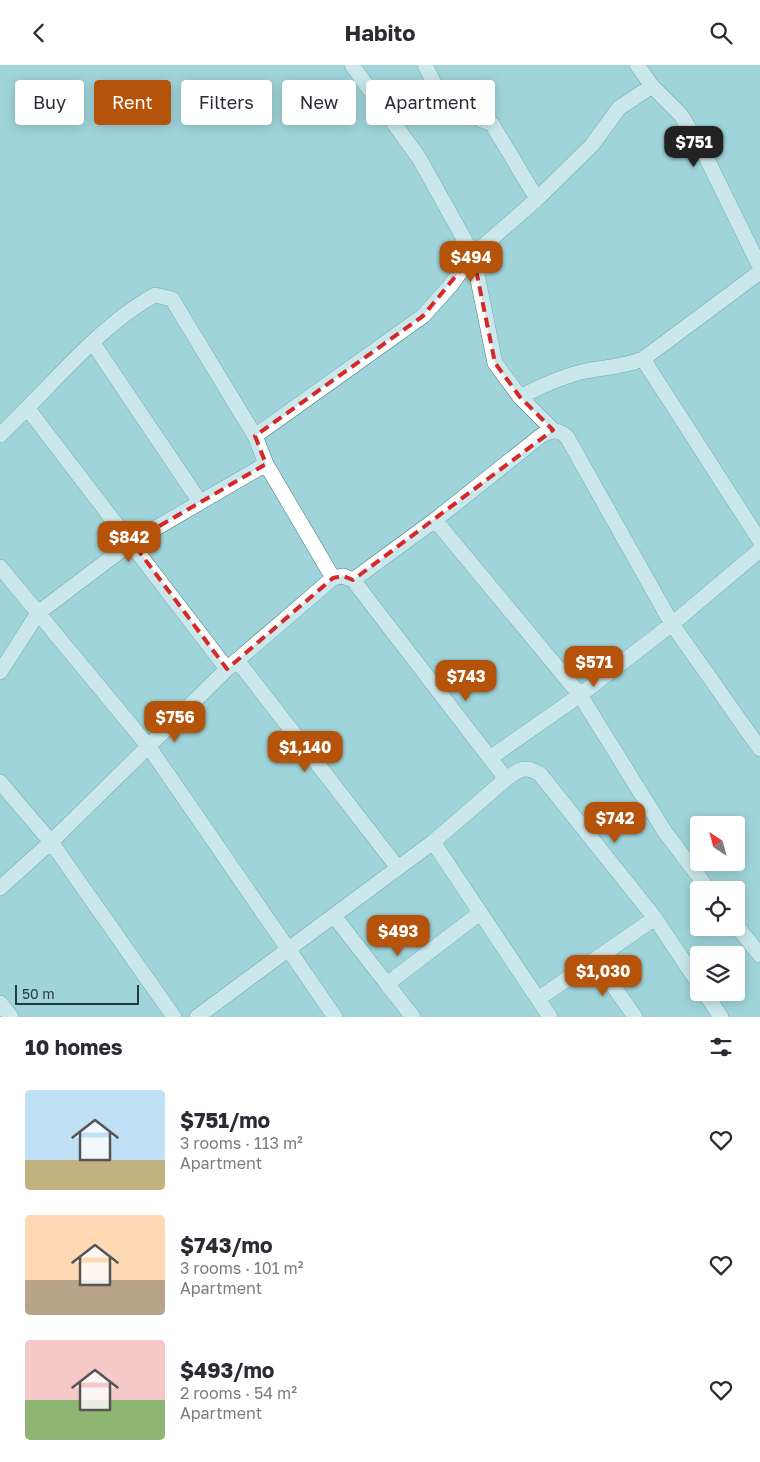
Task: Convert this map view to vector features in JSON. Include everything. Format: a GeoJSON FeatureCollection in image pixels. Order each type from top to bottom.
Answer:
{"type":"FeatureCollection","features":[{"type":"Feature","properties":{"kind":"street"},"geometry":{"type":"LineString","coordinates":[[352,65],[419,158],[473,255],[495,363],[520,397],[553,430]]}},
{"type":"Feature","properties":{"kind":"street"},"geometry":{"type":"LineString","coordinates":[[425,65],[434,83],[457,110],[492,124],[537,199]]}},
{"type":"Feature","properties":{"kind":"street"},"geometry":{"type":"LineString","coordinates":[[637,65],[652,86],[682,115],[706,157],[760,267]]}},
{"type":"Feature","properties":{"kind":"street"},"geometry":{"type":"LineString","coordinates":[[255,436],[423,315],[450,286],[473,255],[537,199],[592,145],[619,108],[652,86]]}},
{"type":"Feature","properties":{"kind":"street"},"geometry":{"type":"LineString","coordinates":[[520,397],[551,381],[585,371],[621,367],[643,359],[760,272]]}},
{"type":"Feature","properties":{"kind":"street"},"geometry":{"type":"LineString","coordinates":[[0,435],[93,343],[135,306],[155,295],[172,299],[255,436],[266,464],[333,578]]}},
{"type":"Feature","properties":{"kind":"street"},"geometry":{"type":"LineString","coordinates":[[93,343],[200,502]]}},
{"type":"Feature","properties":{"kind":"street"},"geometry":{"type":"LineString","coordinates":[[643,359],[760,541]]}},
{"type":"Feature","properties":{"kind":"street"},"geometry":{"type":"LineString","coordinates":[[28,409],[132,542],[398,868]]}},
{"type":"Feature","properties":{"kind":"street"},"geometry":{"type":"LineString","coordinates":[[353,580],[435,520],[542,435],[553,430],[560,431],[567,437],[672,625],[760,749]]}},
{"type":"Feature","properties":{"kind":"street"},"geometry":{"type":"LineString","coordinates":[[0,672],[38,613],[132,542],[266,464]]}},
{"type":"Feature","properties":{"kind":"street"},"geometry":{"type":"LineString","coordinates":[[435,520],[580,695],[664,832],[703,881]]}},
{"type":"Feature","properties":{"kind":"street"},"geometry":{"type":"LineString","coordinates":[[490,758],[580,695],[672,625],[760,550]]}},
{"type":"Feature","properties":{"kind":"street"},"geometry":{"type":"LineString","coordinates":[[0,567],[149,747],[335,1017]]}},
{"type":"Feature","properties":{"kind":"street"},"geometry":{"type":"LineString","coordinates":[[0,888],[51,842],[232,665],[333,578],[343,576],[353,580],[506,779]]}},
{"type":"Feature","properties":{"kind":"street"},"geometry":{"type":"LineString","coordinates":[[197,1017],[433,842],[521,768],[530,768],[540,774],[655,918],[690,970]]}},
{"type":"Feature","properties":{"kind":"street"},"geometry":{"type":"LineString","coordinates":[[0,782],[51,842],[174,1017]]}},
{"type":"Feature","properties":{"kind":"street"},"geometry":{"type":"LineString","coordinates":[[433,842],[550,1017]]}},
{"type":"Feature","properties":{"kind":"street"},"geometry":{"type":"LineString","coordinates":[[387,984],[480,913]]}},
{"type":"Feature","properties":{"kind":"street"},"geometry":{"type":"LineString","coordinates":[[334,916],[413,1017]]}},
{"type":"Feature","properties":{"kind":"street"},"geometry":{"type":"LineString","coordinates":[[538,999],[655,918]]}},
{"type":"Feature","properties":{"kind":"street"},"geometry":{"type":"LineString","coordinates":[[745,936],[760,955]]}},
{"type":"Feature","properties":{"kind":"street"},"geometry":{"type":"LineString","coordinates":[[595,960],[635,1017]]}},
{"type":"Feature","properties":{"kind":"street"},"geometry":{"type":"LineString","coordinates":[[710,1001],[721,1017]]}},
{"type":"Feature","properties":{"kind":"street"},"geometry":{"type":"LineString","coordinates":[[0,1003],[11,1017]]}},
{"type":"Feature","properties":{"kind":"highlighted area"},"geometry":{"type":"Polygon","coordinates":[[[473,255],[495,363],[520,397],[553,430],[353,580],[343,576],[333,578],[227,669],[132,542],[266,464],[255,436],[423,316],[473,255]]]}}]}
